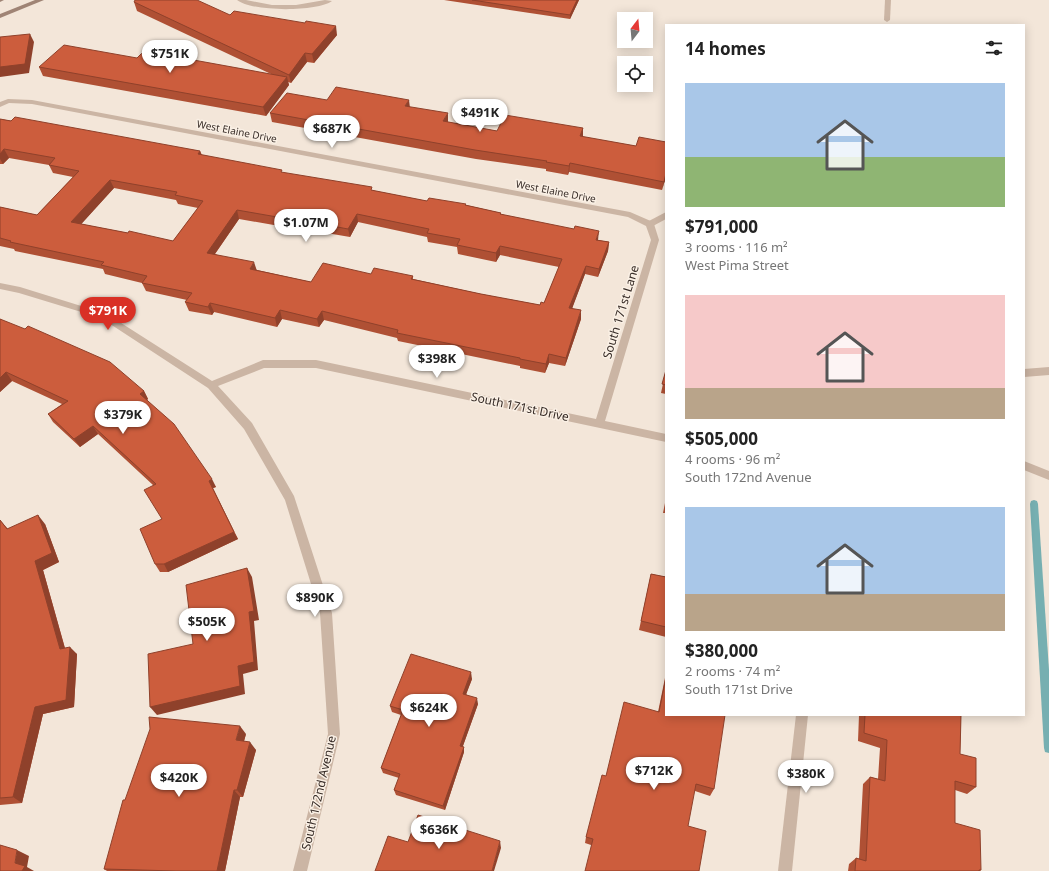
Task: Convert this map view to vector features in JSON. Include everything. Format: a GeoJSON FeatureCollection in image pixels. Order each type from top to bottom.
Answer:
{"type":"FeatureCollection","features":[{"type":"Feature","properties":{"kind":"street"},"geometry":{"type":"LineString","coordinates":[[0,16],[41,0]]}},
{"type":"Feature","properties":{"kind":"street"},"geometry":{"type":"LineString","coordinates":[[240,0],[247,4],[302,7],[329,1]]}},
{"type":"Feature","properties":{"kind":"street"},"geometry":{"type":"LineString","coordinates":[[888,0],[888,20]]}},
{"type":"Feature","properties":{"kind":"street","name":"West Elaine Drive"},"geometry":{"type":"LineString","coordinates":[[0,105],[8,101],[32,102],[606,211],[630,216],[650,224]]}},
{"type":"Feature","properties":{"kind":"street"},"geometry":{"type":"LineString","coordinates":[[650,224],[665,216]]}},
{"type":"Feature","properties":{"kind":"street","name":"South 171st Lane"},"geometry":{"type":"LineString","coordinates":[[599,424],[655,240],[650,224]]}},
{"type":"Feature","properties":{"kind":"street","name":"South 172nd Avenue"},"geometry":{"type":"LineString","coordinates":[[0,286],[20,290],[104,316],[211,385],[248,426],[290,499],[326,613],[334,734],[300,871]]}},
{"type":"Feature","properties":{"kind":"street","name":"South 171st Drive"},"geometry":{"type":"LineString","coordinates":[[211,385],[263,364],[316,364],[665,438]]}},
{"type":"Feature","properties":{"kind":"street"},"geometry":{"type":"LineString","coordinates":[[1025,373],[1049,371]]}},
{"type":"Feature","properties":{"kind":"street"},"geometry":{"type":"LineString","coordinates":[[1025,465],[1049,476]]}},
{"type":"Feature","properties":{"kind":"street"},"geometry":{"type":"LineString","coordinates":[[785,871],[802,716]]}},
{"type":"Feature","properties":{"kind":"building"},"geometry":{"type":"Polygon","coordinates":[[[135,0],[197,0],[230,15],[234,11],[305,23],[306,21],[336,26],[312,54],[305,53],[289,75],[134,2],[135,0]]]}},
{"type":"Feature","properties":{"kind":"building"},"geometry":{"type":"Polygon","coordinates":[[[472,0],[577,0],[570,15],[472,0]]]}},
{"type":"Feature","properties":{"kind":"building"},"geometry":{"type":"Polygon","coordinates":[[[30,34],[25,64],[0,67],[0,37],[30,34]]]}},
{"type":"Feature","properties":{"kind":"building"},"geometry":{"type":"Polygon","coordinates":[[[64,45],[137,58],[144,51],[287,77],[263,107],[39,67],[64,45]]]}},
{"type":"Feature","properties":{"kind":"building"},"geometry":{"type":"Polygon","coordinates":[[[336,87],[409,100],[405,106],[448,113],[443,121],[497,131],[505,115],[583,128],[580,136],[636,146],[639,137],[665,142],[664,182],[570,163],[569,166],[270,113],[287,93],[327,100],[336,87]]]}},
{"type":"Feature","properties":{"kind":"building"},"geometry":{"type":"Polygon","coordinates":[[[15,117],[200,151],[198,154],[282,170],[281,172],[372,187],[371,190],[427,201],[429,198],[466,204],[465,205],[501,213],[500,214],[574,229],[575,226],[599,231],[596,240],[609,242],[599,269],[586,266],[569,308],[581,310],[566,358],[549,354],[546,364],[397,333],[398,330],[322,311],[317,319],[280,310],[275,318],[210,303],[208,307],[185,302],[192,293],[142,283],[147,276],[101,265],[104,262],[10,242],[11,241],[0,238],[0,207],[37,215],[79,171],[49,165],[55,158],[4,149],[0,154],[0,119],[11,121],[15,117]],[[110,180],[71,222],[128,233],[129,231],[173,241],[203,201],[175,195],[177,192],[110,180]],[[237,210],[207,253],[254,262],[250,269],[311,282],[323,263],[371,274],[374,268],[413,276],[411,279],[540,305],[541,302],[544,303],[562,259],[500,246],[496,253],[457,245],[460,239],[427,233],[429,229],[357,214],[348,229],[237,210]]]}},
{"type":"Feature","properties":{"kind":"building"},"geometry":{"type":"Polygon","coordinates":[[[0,319],[25,329],[28,326],[110,362],[144,391],[140,394],[174,424],[212,479],[209,481],[234,532],[164,564],[155,564],[140,529],[162,519],[144,490],[156,484],[93,426],[74,439],[48,414],[68,401],[6,372],[0,378],[0,319]]]}},
{"type":"Feature","properties":{"kind":"building"},"geometry":{"type":"Polygon","coordinates":[[[665,374],[665,385],[662,384],[665,374]]]}},
{"type":"Feature","properties":{"kind":"building"},"geometry":{"type":"Polygon","coordinates":[[[38,515],[52,553],[35,561],[60,649],[70,647],[66,700],[35,707],[13,797],[0,798],[0,520],[7,529],[38,515]]]}},
{"type":"Feature","properties":{"kind":"building"},"geometry":{"type":"Polygon","coordinates":[[[247,568],[254,611],[249,612],[254,662],[238,666],[240,686],[150,707],[148,654],[193,644],[186,585],[247,568]]]}},
{"type":"Feature","properties":{"kind":"building"},"geometry":{"type":"Polygon","coordinates":[[[651,574],[665,577],[665,627],[641,621],[651,574]]]}},
{"type":"Feature","properties":{"kind":"building"},"geometry":{"type":"Polygon","coordinates":[[[411,654],[471,672],[463,694],[477,698],[460,746],[464,747],[443,806],[394,790],[400,774],[381,768],[403,710],[390,706],[411,654]]]}},
{"type":"Feature","properties":{"kind":"building"},"geometry":{"type":"Polygon","coordinates":[[[665,682],[665,716],[725,716],[714,789],[696,784],[688,826],[706,831],[699,871],[585,871],[593,839],[586,837],[602,775],[606,776],[624,702],[659,712],[665,682]]]}},
{"type":"Feature","properties":{"kind":"building"},"geometry":{"type":"Polygon","coordinates":[[[865,716],[961,716],[960,754],[976,758],[976,787],[955,781],[955,823],[980,830],[981,870],[855,871],[856,858],[866,861],[870,777],[885,781],[887,740],[864,733],[865,716]]]}},
{"type":"Feature","properties":{"kind":"building"},"geometry":{"type":"Polygon","coordinates":[[[149,717],[240,726],[236,740],[250,742],[237,790],[234,790],[217,871],[104,869],[123,800],[125,800],[150,729],[149,717]]]}},
{"type":"Feature","properties":{"kind":"building"},"geometry":{"type":"Polygon","coordinates":[[[418,815],[500,841],[492,871],[375,871],[388,836],[408,842],[418,815]]]}},
{"type":"Feature","properties":{"kind":"building"},"geometry":{"type":"Polygon","coordinates":[[[0,845],[17,850],[15,863],[25,866],[22,871],[0,871],[0,845]]]}},
{"type":"Feature","properties":{"kind":"waterway"},"geometry":{"type":"LineString","coordinates":[[1034,504],[1049,748]]}}]}
